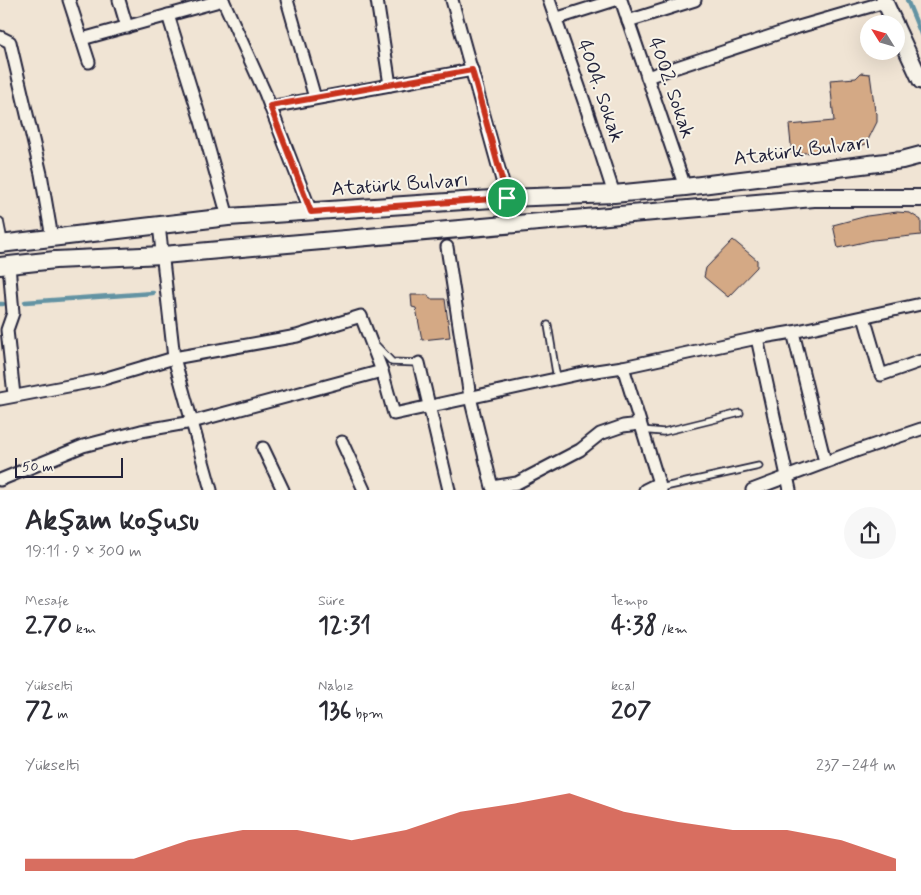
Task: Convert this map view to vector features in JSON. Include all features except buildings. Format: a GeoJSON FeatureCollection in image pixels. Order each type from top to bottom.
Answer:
{"type":"FeatureCollection","features":[{"type":"Feature","properties":{"kind":"main road","name":"Atatürk Bulvarı"},"geometry":{"type":"LineString","coordinates":[[2,243],[228,217],[507,198],[614,194],[902,160],[921,155]]}},
{"type":"Feature","properties":{"kind":"main road"},"geometry":{"type":"LineString","coordinates":[[5,266],[55,260],[163,255],[814,198],[921,198]]}},
{"type":"Feature","properties":{"kind":"street"},"geometry":{"type":"LineString","coordinates":[[69,0],[89,62]]}},
{"type":"Feature","properties":{"kind":"street"},"geometry":{"type":"LineString","coordinates":[[118,0],[127,27]]}},
{"type":"Feature","properties":{"kind":"street"},"geometry":{"type":"LineString","coordinates":[[82,39],[223,0],[270,106],[311,212]]}},
{"type":"Feature","properties":{"kind":"street"},"geometry":{"type":"LineString","coordinates":[[287,0],[315,98]]}},
{"type":"Feature","properties":{"kind":"street"},"geometry":{"type":"LineString","coordinates":[[377,0],[390,85]]}},
{"type":"Feature","properties":{"kind":"street"},"geometry":{"type":"LineString","coordinates":[[452,0],[507,198]]}},
{"type":"Feature","properties":{"kind":"street","name":"4004. Sokak"},"geometry":{"type":"LineString","coordinates":[[549,0],[614,194]]}},
{"type":"Feature","properties":{"kind":"street"},"geometry":{"type":"LineString","coordinates":[[555,18],[615,0]]}},
{"type":"Feature","properties":{"kind":"street","name":"4002. Sokak"},"geometry":{"type":"LineString","coordinates":[[620,0],[685,187]]}},
{"type":"Feature","properties":{"kind":"street"},"geometry":{"type":"LineString","coordinates":[[628,21],[695,0]]}},
{"type":"Feature","properties":{"kind":"street"},"geometry":{"type":"LineString","coordinates":[[647,77],[884,1],[891,15]]}},
{"type":"Feature","properties":{"kind":"street"},"geometry":{"type":"LineString","coordinates":[[168,15],[228,217]]}},
{"type":"Feature","properties":{"kind":"street"},"geometry":{"type":"LineString","coordinates":[[0,37],[10,42],[41,174],[52,238]]}},
{"type":"Feature","properties":{"kind":"street"},"geometry":{"type":"LineString","coordinates":[[905,45],[921,81]]}},
{"type":"Feature","properties":{"kind":"street"},"geometry":{"type":"LineString","coordinates":[[270,106],[472,70]]}},
{"type":"Feature","properties":{"kind":"street"},"geometry":{"type":"LineString","coordinates":[[160,226],[174,358],[211,490]]}},
{"type":"Feature","properties":{"kind":"street"},"geometry":{"type":"LineString","coordinates":[[447,247],[470,397],[492,487],[516,483],[580,450],[600,434],[623,426],[641,427]]}},
{"type":"Feature","properties":{"kind":"street"},"geometry":{"type":"LineString","coordinates":[[5,266],[13,313],[7,330],[14,395]]}},
{"type":"Feature","properties":{"kind":"street"},"geometry":{"type":"LineString","coordinates":[[0,399],[100,380],[174,358],[296,336],[361,316],[382,371],[394,414],[921,304]]}},
{"type":"Feature","properties":{"kind":"street"},"geometry":{"type":"LineString","coordinates":[[864,317],[881,375],[921,361]]}},
{"type":"Feature","properties":{"kind":"street"},"geometry":{"type":"LineString","coordinates":[[793,332],[824,462]]}},
{"type":"Feature","properties":{"kind":"street"},"geometry":{"type":"LineString","coordinates":[[757,338],[790,490]]}},
{"type":"Feature","properties":{"kind":"street"},"geometry":{"type":"LineString","coordinates":[[419,363],[449,490]]}},
{"type":"Feature","properties":{"kind":"street"},"geometry":{"type":"LineString","coordinates":[[623,367],[660,487],[645,490]]}},
{"type":"Feature","properties":{"kind":"street"},"geometry":{"type":"LineString","coordinates":[[0,480],[83,446],[141,431],[192,422],[382,371]]}},
{"type":"Feature","properties":{"kind":"street"},"geometry":{"type":"LineString","coordinates":[[752,490],[824,462],[921,429]]}},
{"type":"Feature","properties":{"kind":"street"},"geometry":{"type":"LineString","coordinates":[[342,442],[364,490]]}},
{"type":"Feature","properties":{"kind":"street"},"geometry":{"type":"LineString","coordinates":[[263,448],[283,490]]}},
{"type":"Feature","properties":{"kind":"lane"},"geometry":{"type":"LineString","coordinates":[[0,221],[2,243]]}},
{"type":"Feature","properties":{"kind":"lane"},"geometry":{"type":"LineString","coordinates":[[548,325],[557,379]]}},
{"type":"Feature","properties":{"kind":"lane"},"geometry":{"type":"LineString","coordinates":[[369,338],[392,362],[419,363]]}},
{"type":"Feature","properties":{"kind":"lane"},"geometry":{"type":"LineString","coordinates":[[641,427],[663,432],[740,413]]}},
{"type":"Feature","properties":{"kind":"lane"},"geometry":{"type":"LineString","coordinates":[[660,487],[759,466]]}},
{"type":"Feature","properties":{"kind":"waterway"},"geometry":{"type":"LineString","coordinates":[[907,0],[921,34]]}},
{"type":"Feature","properties":{"kind":"waterway"},"geometry":{"type":"LineString","coordinates":[[25,302],[153,293]]}},
{"type":"Feature","properties":{"kind":"route"},"geometry":{"type":"LineString","coordinates":[[472,70],[507,198],[311,212],[270,106],[472,70]]}}]}
